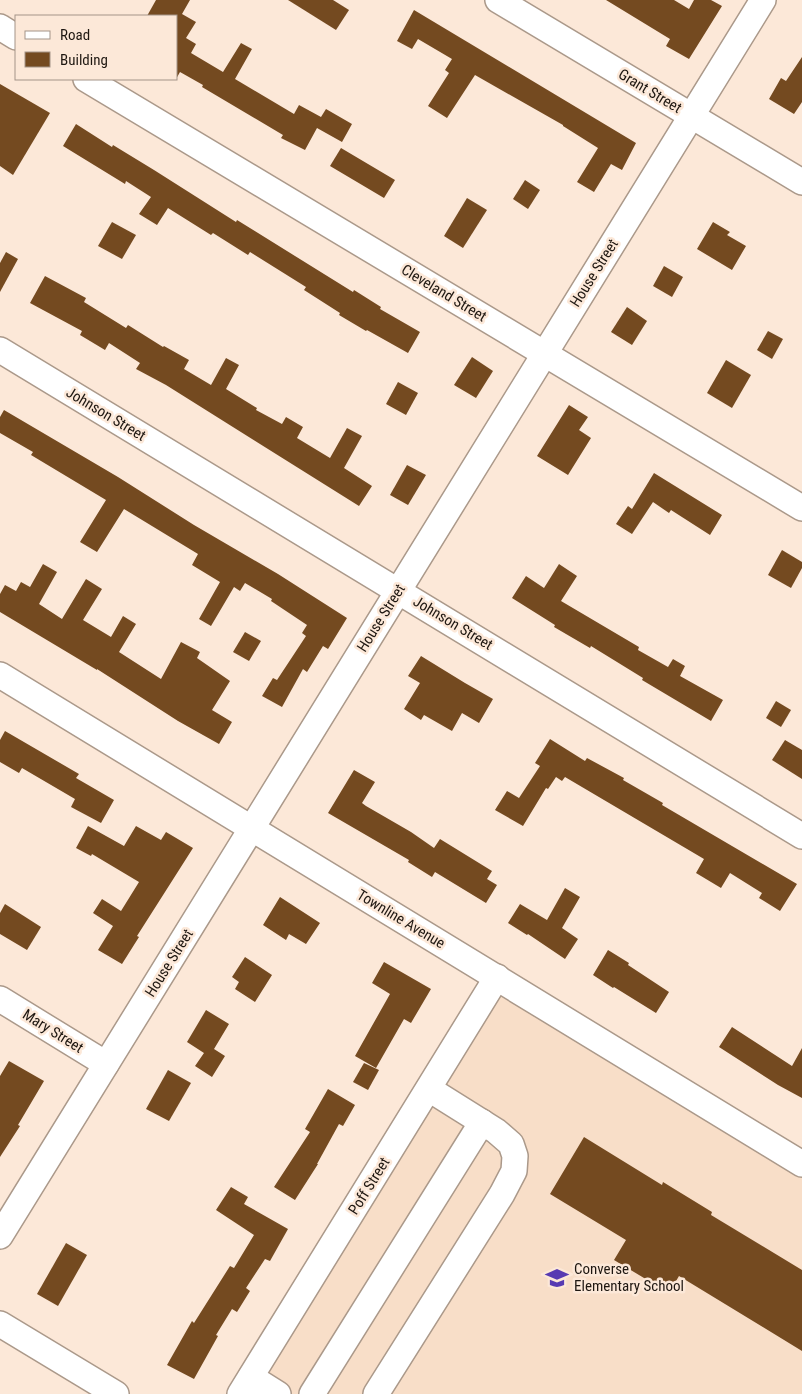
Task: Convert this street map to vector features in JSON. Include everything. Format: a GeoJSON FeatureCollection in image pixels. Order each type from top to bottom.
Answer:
{"type":"FeatureCollection","features":[{"type":"Feature","properties":{"kind":"street","name":"Grant Street"},"geometry":{"type":"LineString","coordinates":[[498,0],[802,182]]}},
{"type":"Feature","properties":{"kind":"street","name":"House Street"},"geometry":{"type":"LineString","coordinates":[[0,1236],[763,0]]}},
{"type":"Feature","properties":{"kind":"street"},"geometry":{"type":"LineString","coordinates":[[0,28],[15,36]]}},
{"type":"Feature","properties":{"kind":"street","name":"Cleveland Street"},"geometry":{"type":"LineString","coordinates":[[88,80],[802,508]]}},
{"type":"Feature","properties":{"kind":"street","name":"Johnson Street"},"geometry":{"type":"LineString","coordinates":[[0,350],[802,836]]}},
{"type":"Feature","properties":{"kind":"street","name":"Townline Avenue"},"geometry":{"type":"LineString","coordinates":[[0,675],[802,1164]]}},
{"type":"Feature","properties":{"kind":"street","name":"Poff Street"},"geometry":{"type":"LineString","coordinates":[[245,1385],[498,977]]}},
{"type":"Feature","properties":{"kind":"street","name":"Mary Street"},"geometry":{"type":"LineString","coordinates":[[0,999],[106,1064]]}},
{"type":"Feature","properties":{"kind":"street"},"geometry":{"type":"LineString","coordinates":[[376,1394],[502,1194],[514,1171],[515,1156],[512,1144],[496,1131],[429,1089]]}},
{"type":"Feature","properties":{"kind":"street"},"geometry":{"type":"LineString","coordinates":[[312,1394],[482,1122]]}},
{"type":"Feature","properties":{"kind":"street"},"geometry":{"type":"LineString","coordinates":[[0,1324],[116,1394]]}},
{"type":"Feature","properties":{"kind":"street"},"geometry":{"type":"LineString","coordinates":[[245,1385],[278,1394]]}},
{"type":"Feature","properties":{"kind":"shaded area","name":"Converse Elementary School"},"geometry":{"type":"Polygon","coordinates":[[[497,977],[802,1161],[802,1394],[240,1394],[497,977]]]}},
{"type":"Feature","properties":{"kind":"building"},"geometry":{"type":"Polygon","coordinates":[[[156,0],[190,0],[182,14],[196,22],[186,38],[196,44],[191,53],[223,72],[241,43],[252,49],[235,79],[294,114],[299,105],[321,117],[326,109],[352,124],[342,142],[317,128],[305,150],[281,138],[283,135],[202,87],[203,85],[180,72],[178,76],[178,15],[148,15],[156,0]]]}},
{"type":"Feature","properties":{"kind":"building"},"geometry":{"type":"Polygon","coordinates":[[[288,0],[333,0],[349,10],[336,30],[288,0]]]}},
{"type":"Feature","properties":{"kind":"building"},"geometry":{"type":"Polygon","coordinates":[[[606,0],[674,0],[689,9],[694,0],[711,0],[722,6],[689,59],[666,46],[670,39],[606,0]]]}},
{"type":"Feature","properties":{"kind":"building"},"geometry":{"type":"Polygon","coordinates":[[[414,10],[636,143],[622,170],[611,164],[594,192],[577,182],[598,148],[563,125],[475,75],[447,118],[428,106],[449,73],[445,70],[452,59],[418,39],[412,49],[397,41],[414,10]]]}},
{"type":"Feature","properties":{"kind":"building"},"geometry":{"type":"Polygon","coordinates":[[[802,57],[802,102],[794,114],[769,99],[781,78],[786,81],[802,57]]]}},
{"type":"Feature","properties":{"kind":"building"},"geometry":{"type":"Polygon","coordinates":[[[0,84],[50,113],[13,175],[0,166],[0,84]]]}},
{"type":"Feature","properties":{"kind":"building"},"geometry":{"type":"Polygon","coordinates":[[[76,124],[353,292],[354,290],[381,307],[380,309],[420,332],[408,353],[339,315],[340,313],[304,290],[306,287],[250,252],[248,255],[168,208],[157,225],[139,214],[151,197],[126,181],[125,184],[63,146],[76,124]]]}},
{"type":"Feature","properties":{"kind":"building"},"geometry":{"type":"Polygon","coordinates":[[[341,148],[395,180],[384,198],[330,166],[341,148]]]}},
{"type":"Feature","properties":{"kind":"building"},"geometry":{"type":"Polygon","coordinates":[[[525,180],[540,190],[528,209],[513,199],[525,180]]]}},
{"type":"Feature","properties":{"kind":"building"},"geometry":{"type":"Polygon","coordinates":[[[467,198],[487,210],[463,248],[444,236],[467,198]]]}},
{"type":"Feature","properties":{"kind":"building"},"geometry":{"type":"Polygon","coordinates":[[[112,222],[136,235],[122,259],[98,246],[112,222]]]}},
{"type":"Feature","properties":{"kind":"building"},"geometry":{"type":"Polygon","coordinates":[[[713,222],[730,232],[727,235],[746,246],[732,270],[697,249],[713,222]]]}},
{"type":"Feature","properties":{"kind":"building"},"geometry":{"type":"Polygon","coordinates":[[[6,252],[18,259],[0,292],[0,263],[6,252]]]}},
{"type":"Feature","properties":{"kind":"building"},"geometry":{"type":"Polygon","coordinates":[[[664,266],[683,277],[672,297],[653,286],[664,266]]]}},
{"type":"Feature","properties":{"kind":"building"},"geometry":{"type":"Polygon","coordinates":[[[45,276],[86,298],[84,302],[126,328],[128,325],[163,347],[189,360],[184,369],[211,385],[226,358],[239,365],[226,389],[257,408],[256,410],[282,424],[286,417],[303,427],[297,438],[330,458],[347,428],[362,436],[344,468],[372,486],[359,506],[166,385],[136,369],[140,363],[109,343],[105,350],[80,335],[82,331],[30,303],[45,276]]]}},
{"type":"Feature","properties":{"kind":"building"},"geometry":{"type":"Polygon","coordinates":[[[627,307],[647,321],[632,345],[611,332],[627,307]]]}},
{"type":"Feature","properties":{"kind":"building"},"geometry":{"type":"Polygon","coordinates":[[[768,331],[783,339],[772,359],[757,350],[768,331]]]}},
{"type":"Feature","properties":{"kind":"building"},"geometry":{"type":"Polygon","coordinates":[[[472,357],[493,371],[476,398],[454,385],[472,357]]]}},
{"type":"Feature","properties":{"kind":"building"},"geometry":{"type":"Polygon","coordinates":[[[726,360],[751,375],[732,408],[707,393],[726,360]]]}},
{"type":"Feature","properties":{"kind":"building"},"geometry":{"type":"Polygon","coordinates":[[[398,382],[418,393],[406,415],[386,404],[398,382]]]}},
{"type":"Feature","properties":{"kind":"building"},"geometry":{"type":"Polygon","coordinates":[[[569,405],[588,417],[579,430],[591,438],[568,475],[537,456],[569,405]]]}},
{"type":"Feature","properties":{"kind":"building"},"geometry":{"type":"Polygon","coordinates":[[[4,410],[278,574],[347,618],[328,649],[323,646],[307,672],[303,669],[282,707],[262,696],[273,678],[277,680],[306,636],[302,633],[307,625],[271,601],[272,599],[245,583],[240,591],[234,587],[211,626],[199,619],[220,582],[192,565],[198,554],[124,509],[97,552],[80,542],[106,500],[31,455],[33,452],[0,433],[0,417],[4,410]]]}},
{"type":"Feature","properties":{"kind":"building"},"geometry":{"type":"Polygon","coordinates":[[[407,465],[426,475],[408,505],[390,495],[407,465]]]}},
{"type":"Feature","properties":{"kind":"building"},"geometry":{"type":"Polygon","coordinates":[[[654,473],[722,515],[710,535],[671,510],[669,513],[653,502],[632,534],[616,524],[628,506],[632,509],[654,473]]]}},
{"type":"Feature","properties":{"kind":"building"},"geometry":{"type":"Polygon","coordinates":[[[782,550],[802,562],[802,568],[791,588],[768,575],[782,550]]]}},
{"type":"Feature","properties":{"kind":"building"},"geometry":{"type":"Polygon","coordinates":[[[43,564],[57,572],[39,604],[62,619],[86,579],[102,589],[83,620],[111,637],[123,616],[136,624],[119,652],[161,679],[181,642],[200,652],[197,658],[230,681],[212,710],[232,722],[219,744],[0,612],[0,594],[5,585],[16,591],[21,582],[30,587],[43,564]]]}},
{"type":"Feature","properties":{"kind":"building"},"geometry":{"type":"Polygon","coordinates":[[[559,564],[577,576],[561,601],[639,647],[638,650],[668,667],[673,659],[685,666],[680,676],[723,700],[711,721],[642,680],[643,678],[591,646],[590,648],[554,627],[555,625],[512,598],[526,576],[544,588],[559,564]]]}},
{"type":"Feature","properties":{"kind":"building"},"geometry":{"type":"Polygon","coordinates":[[[245,632],[261,641],[249,661],[233,652],[245,632]]]}},
{"type":"Feature","properties":{"kind":"building"},"geometry":{"type":"Polygon","coordinates":[[[421,656],[493,699],[479,723],[462,713],[452,731],[424,715],[421,720],[404,709],[420,683],[408,676],[421,656]]]}},
{"type":"Feature","properties":{"kind":"building"},"geometry":{"type":"Polygon","coordinates":[[[776,701],[791,710],[781,727],[766,718],[776,701]]]}},
{"type":"Feature","properties":{"kind":"building"},"geometry":{"type":"Polygon","coordinates":[[[5,731],[79,774],[76,778],[114,800],[101,823],[71,807],[75,799],[22,768],[19,773],[0,762],[0,740],[5,731]]]}},
{"type":"Feature","properties":{"kind":"building"},"geometry":{"type":"Polygon","coordinates":[[[550,739],[585,761],[587,758],[624,778],[623,780],[663,803],[662,805],[797,884],[780,911],[759,898],[762,893],[730,873],[721,888],[696,873],[704,859],[565,777],[562,781],[556,777],[548,789],[546,788],[523,826],[495,810],[507,791],[519,798],[540,766],[535,763],[550,739]]]}},
{"type":"Feature","properties":{"kind":"building"},"geometry":{"type":"Polygon","coordinates":[[[785,740],[802,750],[802,779],[772,760],[785,740]]]}},
{"type":"Feature","properties":{"kind":"building"},"geometry":{"type":"Polygon","coordinates":[[[354,770],[375,782],[362,803],[366,806],[411,832],[434,848],[440,839],[492,871],[487,879],[497,885],[486,903],[435,872],[432,877],[408,862],[409,860],[328,813],[354,770]]]}},
{"type":"Feature","properties":{"kind":"building"},"geometry":{"type":"Polygon","coordinates":[[[88,826],[124,846],[136,826],[161,840],[166,832],[193,848],[137,936],[139,937],[122,964],[98,950],[113,926],[93,913],[102,899],[121,911],[139,882],[92,854],[91,856],[76,848],[88,826]]]}},
{"type":"Feature","properties":{"kind":"building"},"geometry":{"type":"Polygon","coordinates":[[[565,888],[580,897],[562,928],[578,939],[565,959],[508,923],[520,904],[547,920],[565,888]]]}},
{"type":"Feature","properties":{"kind":"building"},"geometry":{"type":"Polygon","coordinates":[[[280,897],[320,923],[306,944],[289,934],[286,940],[263,925],[280,897]]]}},
{"type":"Feature","properties":{"kind":"building"},"geometry":{"type":"Polygon","coordinates":[[[5,904],[41,927],[27,950],[0,934],[0,913],[5,904]]]}},
{"type":"Feature","properties":{"kind":"building"},"geometry":{"type":"Polygon","coordinates":[[[608,950],[669,992],[656,1013],[593,975],[608,950]]]}},
{"type":"Feature","properties":{"kind":"building"},"geometry":{"type":"Polygon","coordinates":[[[245,957],[272,975],[255,1002],[235,989],[239,982],[232,977],[245,957]]]}},
{"type":"Feature","properties":{"kind":"building"},"geometry":{"type":"Polygon","coordinates":[[[384,962],[431,989],[411,1023],[404,1019],[376,1068],[355,1056],[390,994],[372,983],[384,962]]]}},
{"type":"Feature","properties":{"kind":"building"},"geometry":{"type":"Polygon","coordinates":[[[206,1010],[229,1024],[214,1049],[225,1056],[212,1077],[195,1066],[204,1053],[187,1042],[206,1010]]]}},
{"type":"Feature","properties":{"kind":"building"},"geometry":{"type":"Polygon","coordinates":[[[732,1027],[792,1066],[802,1048],[802,1098],[719,1047],[732,1027]]]}},
{"type":"Feature","properties":{"kind":"building"},"geometry":{"type":"Polygon","coordinates":[[[9,1061],[44,1081],[18,1125],[20,1126],[0,1157],[0,1076],[9,1061]]]}},
{"type":"Feature","properties":{"kind":"building"},"geometry":{"type":"Polygon","coordinates":[[[364,1063],[379,1070],[368,1090],[353,1082],[364,1063]]]}},
{"type":"Feature","properties":{"kind":"building"},"geometry":{"type":"Polygon","coordinates":[[[168,1070],[191,1083],[169,1121],[146,1109],[168,1070]]]}},
{"type":"Feature","properties":{"kind":"building"},"geometry":{"type":"Polygon","coordinates":[[[328,1089],[355,1105],[343,1126],[339,1124],[318,1164],[295,1200],[274,1187],[310,1132],[305,1129],[328,1089]]]}},
{"type":"Feature","properties":{"kind":"building"},"geometry":{"type":"Polygon","coordinates":[[[584,1137],[662,1185],[663,1182],[712,1212],[711,1215],[802,1270],[802,1351],[679,1276],[669,1293],[614,1260],[626,1240],[550,1194],[584,1137]]]}},
{"type":"Feature","properties":{"kind":"building"},"geometry":{"type":"Polygon","coordinates":[[[231,1187],[248,1197],[244,1204],[288,1229],[270,1261],[265,1259],[246,1288],[250,1291],[237,1312],[232,1309],[216,1335],[218,1336],[194,1379],[167,1365],[192,1321],[194,1323],[230,1266],[234,1268],[254,1235],[216,1210],[231,1187]]]}},
{"type":"Feature","properties":{"kind":"building"},"geometry":{"type":"Polygon","coordinates":[[[66,1243],[87,1255],[58,1306],[37,1294],[66,1243]]]}},
{"type":"Feature","properties":{"kind":"place","name":"Converse Elementary School"},"geometry":{"type":"Point","coordinates":[557,1278]}}]}
